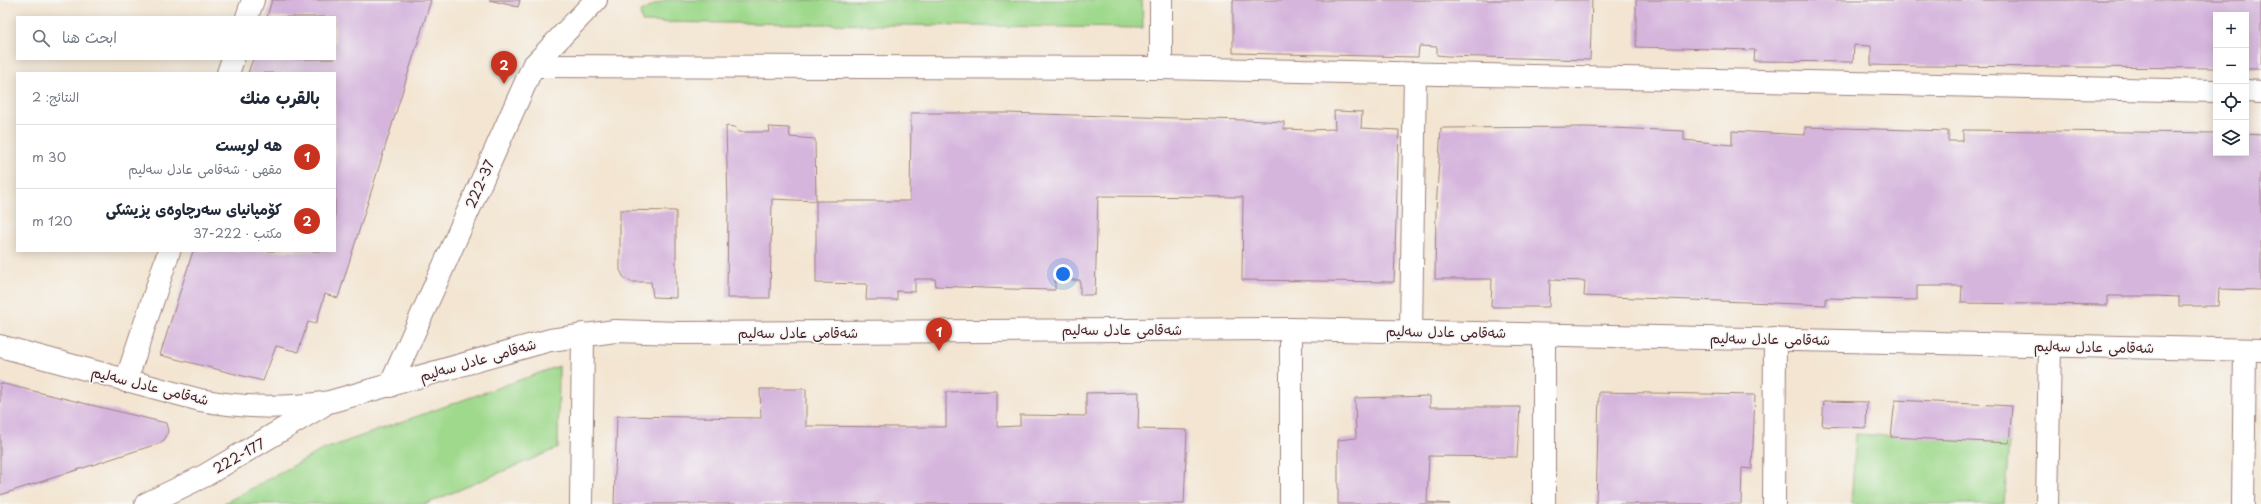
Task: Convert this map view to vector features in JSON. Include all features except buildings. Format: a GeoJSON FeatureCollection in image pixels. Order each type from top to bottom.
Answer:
{"type":"FeatureCollection","features":[{"type":"Feature","properties":{"kind":"street"},"geometry":{"type":"LineString","coordinates":[[247,16],[252,0]]}},
{"type":"Feature","properties":{"kind":"street","name":"222-37"},"geometry":{"type":"LineString","coordinates":[[390,386],[533,66],[596,0]]}},
{"type":"Feature","properties":{"kind":"street"},"geometry":{"type":"LineString","coordinates":[[1161,0],[1161,68]]}},
{"type":"Feature","properties":{"kind":"street"},"geometry":{"type":"LineString","coordinates":[[228,72],[233,60]]}},
{"type":"Feature","properties":{"kind":"street"},"geometry":{"type":"LineString","coordinates":[[533,66],[1161,68],[2213,91]]}},
{"type":"Feature","properties":{"kind":"street"},"geometry":{"type":"LineString","coordinates":[[1411,331],[1415,73]]}},
{"type":"Feature","properties":{"kind":"street"},"geometry":{"type":"LineString","coordinates":[[2249,91],[2261,92]]}},
{"type":"Feature","properties":{"kind":"street"},"geometry":{"type":"LineString","coordinates":[[126,381],[169,252]]}},
{"type":"Feature","properties":{"kind":"street"},"geometry":{"type":"LineString","coordinates":[[1291,329],[1291,504]]}},
{"type":"Feature","properties":{"kind":"street","name":"شەقامی عادل سەلیم"},"geometry":{"type":"LineString","coordinates":[[0,346],[200,400],[266,408],[298,407],[329,402],[390,386],[518,348],[583,334],[647,331],[687,333],[1291,329],[2253,350]]}},
{"type":"Feature","properties":{"kind":"street"},"geometry":{"type":"LineString","coordinates":[[581,504],[583,334]]}},
{"type":"Feature","properties":{"kind":"street"},"geometry":{"type":"LineString","coordinates":[[1544,335],[1544,504]]}},
{"type":"Feature","properties":{"kind":"street"},"geometry":{"type":"LineString","coordinates":[[1774,504],[1775,339]]}},
{"type":"Feature","properties":{"kind":"street"},"geometry":{"type":"LineString","coordinates":[[2047,504],[2050,346]]}},
{"type":"Feature","properties":{"kind":"street"},"geometry":{"type":"LineString","coordinates":[[2243,504],[2253,350]]}},
{"type":"Feature","properties":{"kind":"street","name":"222-177"},"geometry":{"type":"LineString","coordinates":[[146,504],[235,458],[329,402]]}},
{"type":"Feature","properties":{"kind":"green space"},"geometry":{"type":"Polygon","coordinates":[[[664,0],[1142,0],[1143,28],[642,22],[640,12],[664,0]]]}},
{"type":"Feature","properties":{"kind":"green space"},"geometry":{"type":"Polygon","coordinates":[[[559,366],[558,448],[426,504],[223,504],[322,450],[559,366]]]}},
{"type":"Feature","properties":{"kind":"green space"},"geometry":{"type":"Polygon","coordinates":[[[1856,434],[2009,443],[2004,504],[1851,504],[1856,434]]]}},
{"type":"Feature","properties":{"kind":"place","name":"کۆمپانیای سەرچاوەی پزیشکی"},"geometry":{"type":"Point","coordinates":[504,84]}},
{"type":"Feature","properties":{"kind":"place","name":"هه لويست"},"geometry":{"type":"Point","coordinates":[939,351]}}]}
